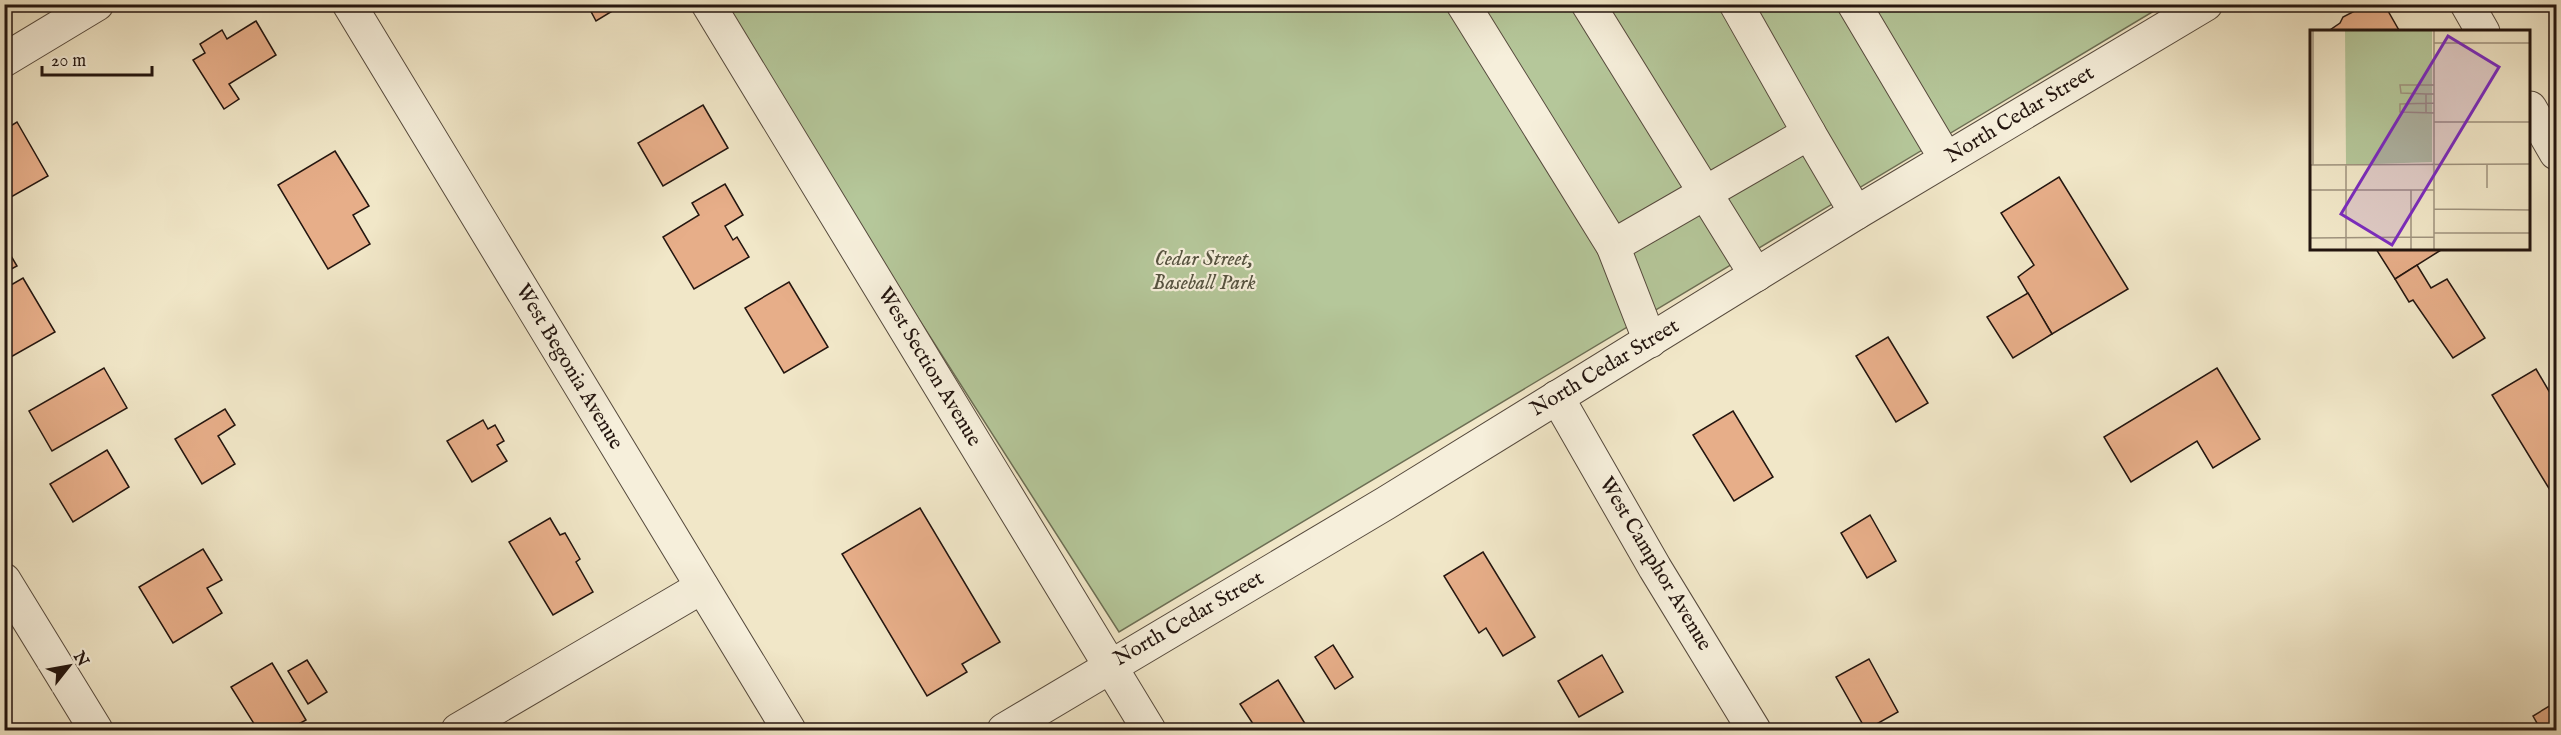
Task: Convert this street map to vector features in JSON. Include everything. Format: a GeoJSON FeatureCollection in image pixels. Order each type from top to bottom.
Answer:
{"type":"FeatureCollection","features":[{"type":"Feature","properties":{"kind":"street"},"geometry":{"type":"LineString","coordinates":[[4,60],[97,4]]}},
{"type":"Feature","properties":{"kind":"street","name":"West Begonia Avenue"},"geometry":{"type":"LineString","coordinates":[[349,4],[789,730]]}},
{"type":"Feature","properties":{"kind":"street","name":"West Section Avenue"},"geometry":{"type":"LineString","coordinates":[[708,4],[1149,730]]}},
{"type":"Feature","properties":{"kind":"street"},"geometry":{"type":"LineString","coordinates":[[1463,4],[1613,246],[1650,341]]}},
{"type":"Feature","properties":{"kind":"street"},"geometry":{"type":"LineString","coordinates":[[1588,4],[1756,275]]}},
{"type":"Feature","properties":{"kind":"street"},"geometry":{"type":"LineString","coordinates":[[1736,4],[1856,213]]}},
{"type":"Feature","properties":{"kind":"street"},"geometry":{"type":"LineString","coordinates":[[1854,4],[1946,159]]}},
{"type":"Feature","properties":{"kind":"street","name":"North Cedar Street"},"geometry":{"type":"LineString","coordinates":[[1004,730],[1386,503],[1856,213],[2206,4]]}},
{"type":"Feature","properties":{"kind":"street"},"geometry":{"type":"LineString","coordinates":[[2467,4],[2482,30]]}},
{"type":"Feature","properties":{"kind":"street"},"geometry":{"type":"LineString","coordinates":[[2531,111],[2556,153]]}},
{"type":"Feature","properties":{"kind":"street"},"geometry":{"type":"LineString","coordinates":[[1613,246],[1704,191],[1809,133]]}},
{"type":"Feature","properties":{"kind":"street","name":"West Camphor Avenue"},"geometry":{"type":"LineString","coordinates":[[1557,397],[1655,568],[1754,730]]}},
{"type":"Feature","properties":{"kind":"street"},"geometry":{"type":"LineString","coordinates":[[4,580],[96,730]]}},
{"type":"Feature","properties":{"kind":"street"},"geometry":{"type":"LineString","coordinates":[[458,730],[702,587]]}},
{"type":"Feature","properties":{"kind":"green space","name":"Cedar Street, Baseball Park"},"geometry":{"type":"Polygon","coordinates":[[[718,5],[2164,5],[1119,632],[718,5]]]}},
{"type":"Feature","properties":{"kind":"building"},"geometry":{"type":"Polygon","coordinates":[[[587,4],[624,4],[596,21],[587,4]]]}},
{"type":"Feature","properties":{"kind":"building"},"geometry":{"type":"Polygon","coordinates":[[[2368,4],[2384,4],[2399,30],[2330,30],[2340,23],[2343,17],[2368,4]]]}},
{"type":"Feature","properties":{"kind":"building"},"geometry":{"type":"Polygon","coordinates":[[[256,21],[276,55],[229,84],[239,99],[224,109],[193,60],[205,53],[200,44],[222,30],[227,39],[256,21]]]}},
{"type":"Feature","properties":{"kind":"building"},"geometry":{"type":"Polygon","coordinates":[[[703,105],[728,148],[663,186],[638,143],[703,105]]]}},
{"type":"Feature","properties":{"kind":"building"},"geometry":{"type":"Polygon","coordinates":[[[17,122],[48,176],[4,201],[4,130],[17,122]]]}},
{"type":"Feature","properties":{"kind":"building"},"geometry":{"type":"Polygon","coordinates":[[[335,151],[369,206],[353,215],[370,244],[328,269],[278,185],[335,151]]]}},
{"type":"Feature","properties":{"kind":"building"},"geometry":{"type":"Polygon","coordinates":[[[2059,177],[2128,289],[2052,334],[2018,277],[2034,265],[2001,213],[2059,177]]]}},
{"type":"Feature","properties":{"kind":"building"},"geometry":{"type":"Polygon","coordinates":[[[725,184],[743,215],[725,226],[733,240],[737,237],[749,257],[694,289],[663,237],[699,215],[692,203],[725,184]]]}},
{"type":"Feature","properties":{"kind":"building"},"geometry":{"type":"Polygon","coordinates":[[[4,244],[17,266],[4,273],[4,244]]]}},
{"type":"Feature","properties":{"kind":"building"},"geometry":{"type":"Polygon","coordinates":[[[2377,250],[2441,250],[2395,279],[2377,250]]]}},
{"type":"Feature","properties":{"kind":"building"},"geometry":{"type":"Polygon","coordinates":[[[2417,265],[2431,288],[2447,279],[2485,338],[2453,358],[2413,300],[2409,302],[2395,279],[2417,265]]]}},
{"type":"Feature","properties":{"kind":"building"},"geometry":{"type":"Polygon","coordinates":[[[23,278],[55,332],[9,358],[4,351],[4,289],[23,278]]]}},
{"type":"Feature","properties":{"kind":"building"},"geometry":{"type":"Polygon","coordinates":[[[789,282],[828,347],[784,373],[745,308],[789,282]]]}},
{"type":"Feature","properties":{"kind":"building"},"geometry":{"type":"Polygon","coordinates":[[[2028,293],[2052,334],[2013,358],[1987,317],[2028,293]]]}},
{"type":"Feature","properties":{"kind":"building"},"geometry":{"type":"Polygon","coordinates":[[[1888,337],[1928,403],[1896,422],[1856,356],[1888,337]]]}},
{"type":"Feature","properties":{"kind":"building"},"geometry":{"type":"Polygon","coordinates":[[[104,368],[127,408],[52,451],[29,411],[104,368]]]}},
{"type":"Feature","properties":{"kind":"building"},"geometry":{"type":"Polygon","coordinates":[[[2217,368],[2260,439],[2213,468],[2197,441],[2131,482],[2104,437],[2217,368]]]}},
{"type":"Feature","properties":{"kind":"building"},"geometry":{"type":"Polygon","coordinates":[[[2536,369],[2556,403],[2556,493],[2553,495],[2492,395],[2536,369]]]}},
{"type":"Feature","properties":{"kind":"building"},"geometry":{"type":"Polygon","coordinates":[[[225,409],[235,425],[218,436],[235,464],[202,484],[175,439],[225,409]]]}},
{"type":"Feature","properties":{"kind":"building"},"geometry":{"type":"Polygon","coordinates":[[[1733,411],[1773,477],[1734,501],[1693,435],[1733,411]]]}},
{"type":"Feature","properties":{"kind":"building"},"geometry":{"type":"Polygon","coordinates":[[[483,420],[488,429],[495,425],[504,441],[497,445],[507,461],[472,482],[447,441],[483,420]]]}},
{"type":"Feature","properties":{"kind":"building"},"geometry":{"type":"Polygon","coordinates":[[[107,450],[129,487],[73,522],[50,484],[107,450]]]}},
{"type":"Feature","properties":{"kind":"building"},"geometry":{"type":"Polygon","coordinates":[[[920,508],[1000,642],[962,664],[967,672],[927,696],[842,554],[920,508]]]}},
{"type":"Feature","properties":{"kind":"building"},"geometry":{"type":"Polygon","coordinates":[[[1870,515],[1896,561],[1867,578],[1841,533],[1870,515]]]}},
{"type":"Feature","properties":{"kind":"building"},"geometry":{"type":"Polygon","coordinates":[[[550,518],[560,535],[565,533],[580,559],[576,562],[593,592],[553,615],[509,542],[550,518]]]}},
{"type":"Feature","properties":{"kind":"building"},"geometry":{"type":"Polygon","coordinates":[[[203,549],[222,580],[207,588],[222,613],[173,643],[139,587],[203,549]]]}},
{"type":"Feature","properties":{"kind":"building"},"geometry":{"type":"Polygon","coordinates":[[[1483,552],[1535,637],[1503,656],[1486,628],[1479,633],[1444,576],[1483,552]]]}},
{"type":"Feature","properties":{"kind":"building"},"geometry":{"type":"Polygon","coordinates":[[[1333,645],[1353,677],[1335,689],[1315,657],[1333,645]]]}},
{"type":"Feature","properties":{"kind":"building"},"geometry":{"type":"Polygon","coordinates":[[[1602,655],[1623,692],[1579,717],[1558,681],[1602,655]]]}},
{"type":"Feature","properties":{"kind":"building"},"geometry":{"type":"Polygon","coordinates":[[[1869,659],[1898,712],[1866,730],[1836,677],[1869,659]]]}},
{"type":"Feature","properties":{"kind":"building"},"geometry":{"type":"Polygon","coordinates":[[[307,660],[327,692],[308,704],[288,671],[307,660]]]}},
{"type":"Feature","properties":{"kind":"building"},"geometry":{"type":"Polygon","coordinates":[[[272,663],[306,720],[288,730],[258,730],[231,687],[272,663]]]}},
{"type":"Feature","properties":{"kind":"building"},"geometry":{"type":"Polygon","coordinates":[[[1278,680],[1309,730],[1257,730],[1240,704],[1278,680]]]}},
{"type":"Feature","properties":{"kind":"building"},"geometry":{"type":"Polygon","coordinates":[[[2556,702],[2556,730],[2541,730],[2533,716],[2556,702]]]}}]}
